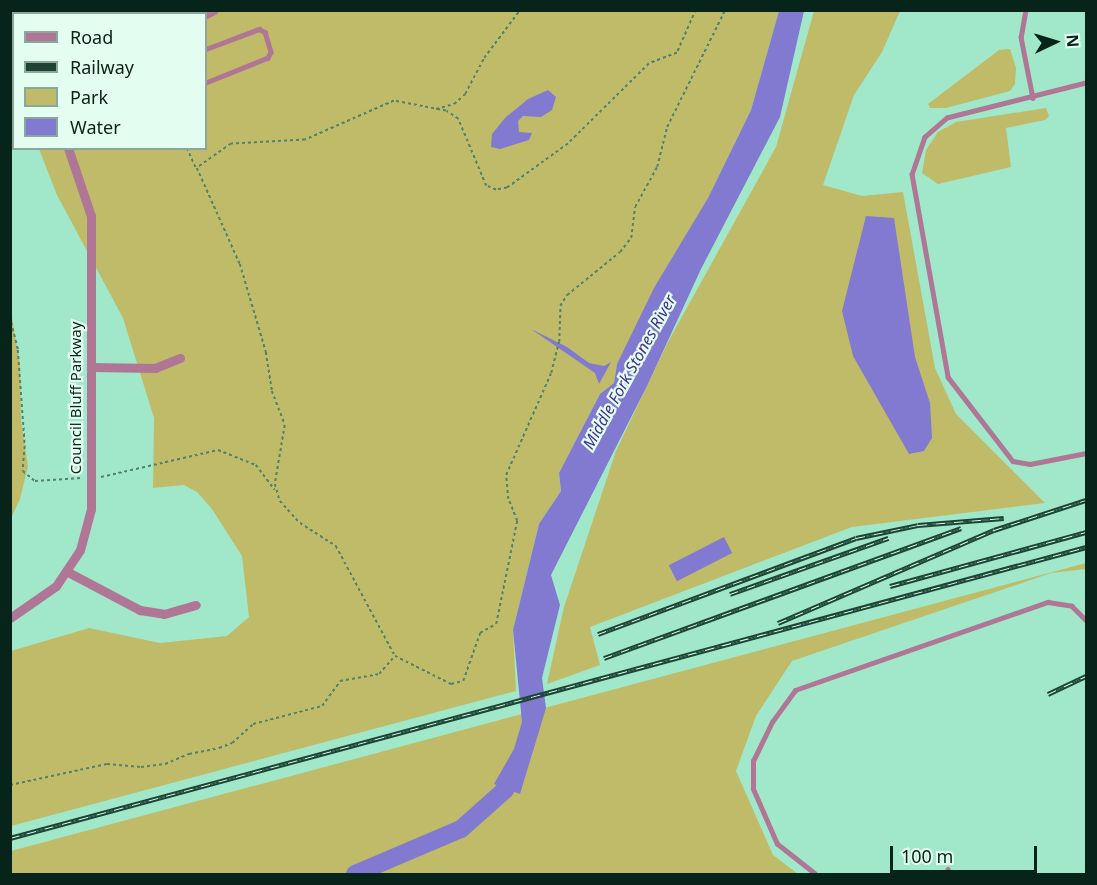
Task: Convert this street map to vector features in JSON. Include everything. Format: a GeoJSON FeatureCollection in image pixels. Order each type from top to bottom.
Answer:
{"type":"FeatureCollection","features":[{"type":"Feature","properties":{"kind":"street","name":"Council Bluff Parkway"},"geometry":{"type":"LineString","coordinates":[[10,618],[56,586],[82,540],[90,509],[91,216],[69,150]]}},
{"type":"Feature","properties":{"kind":"street"},"geometry":{"type":"LineString","coordinates":[[91,367],[155,368],[180,358]]}},
{"type":"Feature","properties":{"kind":"street"},"geometry":{"type":"LineString","coordinates":[[66,571],[140,610],[164,614],[196,605]]}},
{"type":"Feature","properties":{"kind":"lane"},"geometry":{"type":"LineString","coordinates":[[1026,10],[1021,37],[1033,98]]}},
{"type":"Feature","properties":{"kind":"lane"},"geometry":{"type":"LineString","coordinates":[[207,49],[259,29],[265,32],[271,52],[268,58],[207,83]]}},
{"type":"Feature","properties":{"kind":"lane"},"geometry":{"type":"LineString","coordinates":[[1086,83],[1033,98],[964,111],[936,125],[925,137],[913,162],[912,190],[948,377],[1013,461],[1030,464],[1086,453]]}},
{"type":"Feature","properties":{"kind":"lane"},"geometry":{"type":"LineString","coordinates":[[815,874],[777,844],[753,789],[753,761],[772,722],[795,690],[1048,602],[1072,606],[1086,620]]}},
{"type":"Feature","properties":{"kind":"path"},"geometry":{"type":"LineString","coordinates":[[431,109],[450,106],[465,94],[484,58],[520,10]]}},
{"type":"Feature","properties":{"kind":"path"},"geometry":{"type":"LineString","coordinates":[[197,168],[231,144],[305,140],[394,101],[446,111],[458,119],[486,186],[496,190],[507,188],[568,144],[609,99],[631,86],[649,64],[677,53],[696,10]]}},
{"type":"Feature","properties":{"kind":"path"},"geometry":{"type":"LineString","coordinates":[[10,317],[18,350],[25,446],[23,471],[35,481],[129,473],[218,450],[256,465],[288,513],[339,550],[395,656],[459,684],[480,633],[496,624],[517,521],[508,498],[506,475],[551,373],[559,342],[563,299],[620,252],[631,238],[635,207],[657,167],[667,126],[725,10]]}},
{"type":"Feature","properties":{"kind":"path"},"geometry":{"type":"LineString","coordinates":[[188,150],[240,264],[266,352],[272,390],[285,425],[276,494]]}},
{"type":"Feature","properties":{"kind":"path"},"geometry":{"type":"LineString","coordinates":[[10,785],[106,764],[165,764],[189,754],[219,748],[232,743],[253,723],[322,706],[340,681],[379,674],[395,656]]}},
{"type":"Feature","properties":{"kind":"green space"},"geometry":{"type":"Polygon","coordinates":[[[11,11],[779,11],[751,110],[708,198],[617,364],[614,383],[600,394],[559,473],[561,491],[539,524],[513,630],[516,691],[11,826],[11,651],[89,628],[160,643],[227,636],[249,617],[242,556],[212,509],[197,492],[184,485],[153,488],[154,418],[123,318],[57,195],[39,150],[207,150],[207,12],[12,12],[12,46],[11,11]]]}},
{"type":"Feature","properties":{"kind":"green space"},"geometry":{"type":"Polygon","coordinates":[[[814,11],[900,11],[882,52],[854,95],[823,185],[862,196],[903,192],[935,368],[956,414],[1045,503],[852,527],[590,627],[600,665],[547,684],[564,607],[616,451],[668,342],[776,147],[814,11]]]}},
{"type":"Feature","properties":{"kind":"green space"},"geometry":{"type":"Polygon","coordinates":[[[1010,49],[1016,68],[1015,84],[1010,91],[946,108],[930,108],[928,104],[999,50],[1010,49]]]}},
{"type":"Feature","properties":{"kind":"green space"},"geometry":{"type":"Polygon","coordinates":[[[1046,108],[1049,116],[1045,120],[1006,128],[1011,167],[938,184],[922,173],[926,150],[938,132],[956,122],[1046,108]]]}},
{"type":"Feature","properties":{"kind":"green space"},"geometry":{"type":"Polygon","coordinates":[[[11,311],[20,365],[21,420],[28,466],[20,499],[11,518],[11,311]]]}},
{"type":"Feature","properties":{"kind":"green space"},"geometry":{"type":"Polygon","coordinates":[[[1086,563],[1086,569],[1051,573],[792,661],[756,716],[736,771],[773,855],[798,874],[11,874],[11,851],[1086,563]]]}},
{"type":"Feature","properties":{"kind":"water"},"geometry":{"type":"Polygon","coordinates":[[[779,11],[804,11],[780,117],[701,269],[647,386],[551,575],[560,605],[542,678],[546,708],[520,794],[494,784],[514,749],[522,722],[513,630],[539,524],[561,491],[559,473],[600,394],[614,383],[617,364],[654,288],[708,198],[751,110],[779,11]]]}},
{"type":"Feature","properties":{"kind":"water"},"geometry":{"type":"Polygon","coordinates":[[[548,90],[556,97],[552,110],[541,117],[523,116],[518,121],[519,132],[532,133],[529,140],[500,149],[491,147],[492,134],[505,118],[528,99],[548,90]]]}},
{"type":"Feature","properties":{"kind":"water"},"geometry":{"type":"Polygon","coordinates":[[[866,216],[894,218],[915,357],[930,403],[932,438],[924,451],[909,454],[853,356],[842,311],[866,216]]]}},
{"type":"Feature","properties":{"kind":"water"},"geometry":{"type":"Polygon","coordinates":[[[531,329],[567,347],[589,363],[604,366],[611,362],[599,384],[595,373],[531,329]]]}},
{"type":"Feature","properties":{"kind":"water"},"geometry":{"type":"Polygon","coordinates":[[[724,537],[732,553],[677,581],[669,565],[724,537]]]}},
{"type":"Feature","properties":{"kind":"waterway","name":"Middle Fork Stones River"},"geometry":{"type":"LineString","coordinates":[[355,874],[461,829],[505,790],[515,767]]}},
{"type":"Feature","properties":{"kind":"railway"},"geometry":{"type":"LineString","coordinates":[[778,623],[994,530],[1086,500]]}},
{"type":"Feature","properties":{"kind":"railway"},"geometry":{"type":"LineString","coordinates":[[598,634],[856,538],[918,525],[1004,518]]}},
{"type":"Feature","properties":{"kind":"railway"},"geometry":{"type":"LineString","coordinates":[[604,658],[961,528]]}},
{"type":"Feature","properties":{"kind":"railway"},"geometry":{"type":"LineString","coordinates":[[890,586],[1086,532]]}},
{"type":"Feature","properties":{"kind":"railway"},"geometry":{"type":"LineString","coordinates":[[730,594],[888,538]]}},
{"type":"Feature","properties":{"kind":"railway"},"geometry":{"type":"LineString","coordinates":[[10,838],[1086,547]]}},
{"type":"Feature","properties":{"kind":"railway"},"geometry":{"type":"LineString","coordinates":[[1048,694],[1086,676]]}}]}
